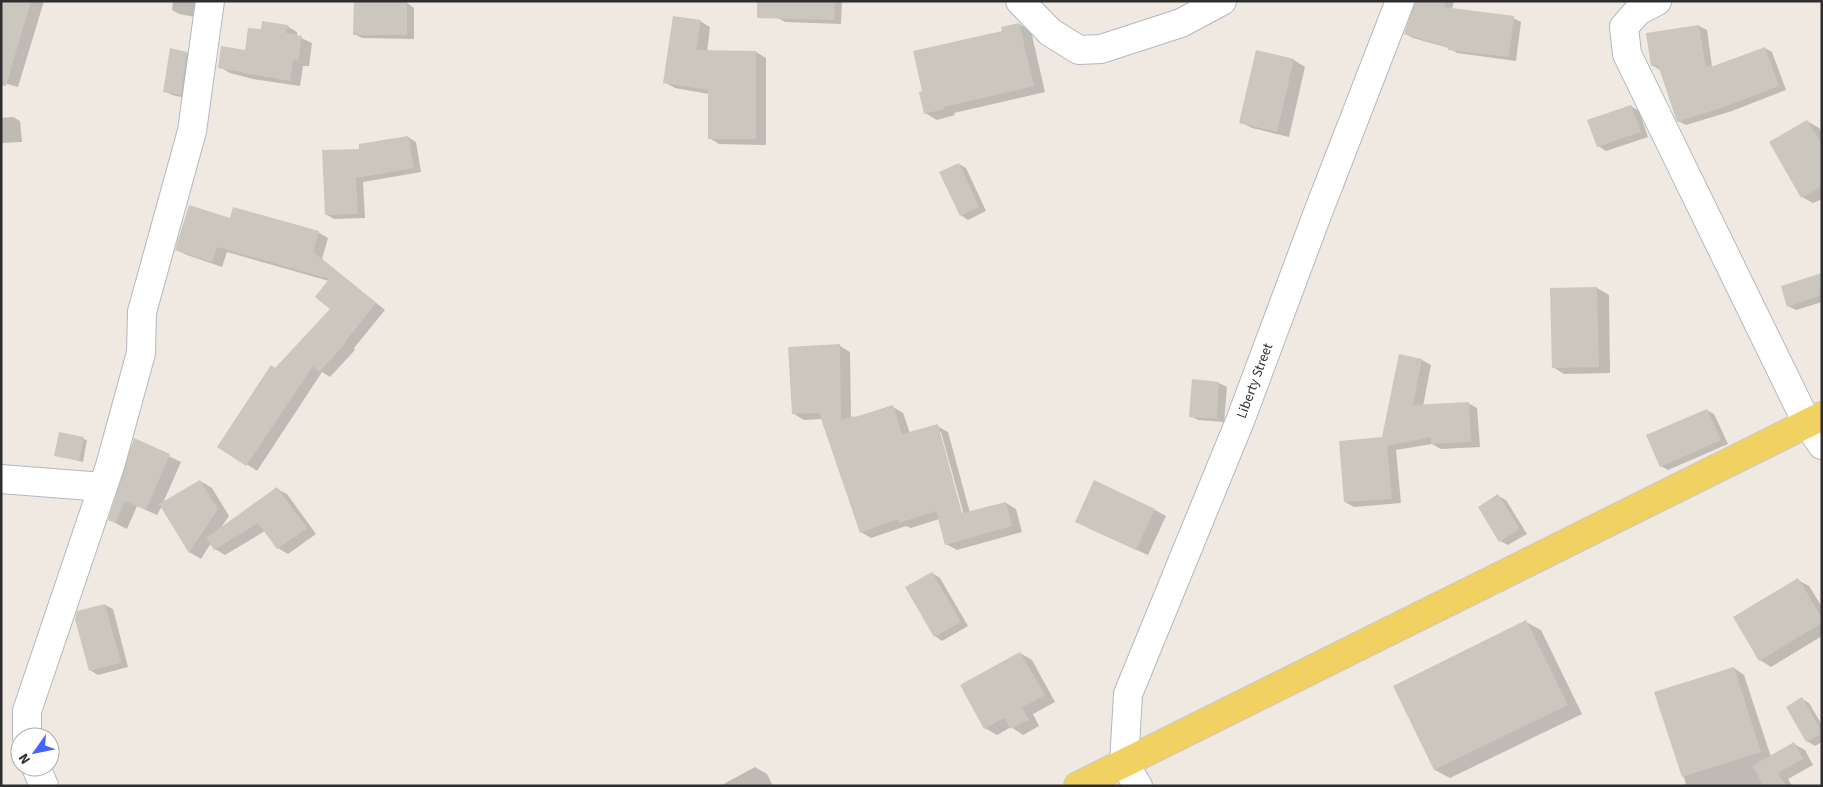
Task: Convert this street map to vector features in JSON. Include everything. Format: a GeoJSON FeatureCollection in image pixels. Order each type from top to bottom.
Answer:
{"type":"FeatureCollection","features":[{"type":"Feature","properties":{"kind":"main road"},"geometry":{"type":"LineString","coordinates":[[1078,786],[1817,428]]}},
{"type":"Feature","properties":{"kind":"street"},"geometry":{"type":"LineString","coordinates":[[27,727],[27,712],[103,487],[141,354],[142,312],[192,131],[210,1]]}},
{"type":"Feature","properties":{"kind":"street"},"geometry":{"type":"LineString","coordinates":[[1020,1],[1050,32],[1079,50],[1101,49],[1181,23],[1222,1]]}},
{"type":"Feature","properties":{"kind":"street","name":"Liberty Street"},"geometry":{"type":"LineString","coordinates":[[1124,763],[1128,694],[1240,420],[1317,214],[1400,1]]}},
{"type":"Feature","properties":{"kind":"street"},"geometry":{"type":"LineString","coordinates":[[1656,1],[1638,11],[1624,27],[1627,54],[1817,428]]}},
{"type":"Feature","properties":{"kind":"street"},"geometry":{"type":"LineString","coordinates":[[1,479],[103,487]]}},
{"type":"Feature","properties":{"kind":"street"},"geometry":{"type":"LineString","coordinates":[[1124,763],[1138,786]]}},
{"type":"Feature","properties":{"kind":"building"},"geometry":{"type":"Polygon","coordinates":[[[1,1],[31,1],[6,86],[1,85],[1,1]]]}},
{"type":"Feature","properties":{"kind":"building"},"geometry":{"type":"Polygon","coordinates":[[[354,1],[407,2],[407,35],[353,35],[354,1]]]}},
{"type":"Feature","properties":{"kind":"building"},"geometry":{"type":"Polygon","coordinates":[[[757,1],[835,1],[834,20],[757,18],[757,1]]]}},
{"type":"Feature","properties":{"kind":"building"},"geometry":{"type":"Polygon","coordinates":[[[1415,1],[1445,1],[1444,7],[1514,16],[1509,57],[1448,50],[1448,47],[1404,34],[1415,1]]]}},
{"type":"Feature","properties":{"kind":"building"},"geometry":{"type":"Polygon","coordinates":[[[673,16],[701,20],[696,50],[756,51],[756,139],[708,139],[708,90],[663,83],[673,16]]]}},
{"type":"Feature","properties":{"kind":"building"},"geometry":{"type":"Polygon","coordinates":[[[262,21],[288,25],[286,33],[302,36],[298,61],[293,60],[290,81],[218,68],[221,46],[245,50],[248,28],[261,29],[262,21]]]}},
{"type":"Feature","properties":{"kind":"building"},"geometry":{"type":"Polygon","coordinates":[[[1019,23],[1034,86],[944,107],[944,109],[924,114],[919,92],[922,91],[913,51],[1002,31],[1001,27],[1019,23]]]}},
{"type":"Feature","properties":{"kind":"building"},"geometry":{"type":"Polygon","coordinates":[[[1699,25],[1706,67],[1711,67],[1765,47],[1779,86],[1677,122],[1658,65],[1651,66],[1646,33],[1699,25]]]}},
{"type":"Feature","properties":{"kind":"building"},"geometry":{"type":"Polygon","coordinates":[[[170,48],[187,52],[181,95],[163,92],[170,48]]]}},
{"type":"Feature","properties":{"kind":"building"},"geometry":{"type":"Polygon","coordinates":[[[1256,50],[1294,59],[1277,132],[1239,123],[1256,50]]]}},
{"type":"Feature","properties":{"kind":"building"},"geometry":{"type":"Polygon","coordinates":[[[1631,105],[1641,132],[1597,147],[1587,120],[1631,105]]]}},
{"type":"Feature","properties":{"kind":"building"},"geometry":{"type":"Polygon","coordinates":[[[1807,120],[1822,144],[1822,186],[1801,198],[1769,142],[1807,120]]]}},
{"type":"Feature","properties":{"kind":"building"},"geometry":{"type":"Polygon","coordinates":[[[408,136],[414,168],[356,178],[358,214],[325,215],[322,150],[359,149],[359,144],[408,136]]]}},
{"type":"Feature","properties":{"kind":"building"},"geometry":{"type":"Polygon","coordinates":[[[959,163],[979,207],[960,216],[939,172],[959,163]]]}},
{"type":"Feature","properties":{"kind":"building"},"geometry":{"type":"Polygon","coordinates":[[[189,205],[230,218],[233,207],[319,231],[313,252],[376,303],[346,343],[319,372],[313,366],[246,466],[217,447],[271,365],[275,368],[330,309],[315,297],[329,279],[217,247],[212,262],[175,250],[189,205]]]}},
{"type":"Feature","properties":{"kind":"building"},"geometry":{"type":"Polygon","coordinates":[[[1822,273],[1822,295],[1787,307],[1781,286],[1822,273]]]}},
{"type":"Feature","properties":{"kind":"building"},"geometry":{"type":"Polygon","coordinates":[[[1597,287],[1599,367],[1552,368],[1550,288],[1597,287]]]}},
{"type":"Feature","properties":{"kind":"building"},"geometry":{"type":"Polygon","coordinates":[[[840,344],[841,420],[893,405],[902,434],[938,424],[962,513],[1006,502],[1012,526],[945,545],[936,511],[899,523],[898,519],[860,533],[819,413],[792,414],[788,347],[840,344]]]}},
{"type":"Feature","properties":{"kind":"building"},"geometry":{"type":"Polygon","coordinates":[[[1399,354],[1422,359],[1413,405],[1469,402],[1471,442],[1431,444],[1431,437],[1387,446],[1392,499],[1344,502],[1339,441],[1382,437],[1399,354]]]}},
{"type":"Feature","properties":{"kind":"building"},"geometry":{"type":"Polygon","coordinates":[[[1192,379],[1219,382],[1217,419],[1189,417],[1192,379]]]}},
{"type":"Feature","properties":{"kind":"building"},"geometry":{"type":"Polygon","coordinates":[[[1707,409],[1721,440],[1660,467],[1646,435],[1707,409]]]}},
{"type":"Feature","properties":{"kind":"building"},"geometry":{"type":"Polygon","coordinates":[[[59,432],[84,437],[79,461],[54,456],[59,432]]]}},
{"type":"Feature","properties":{"kind":"building"},"geometry":{"type":"Polygon","coordinates":[[[134,438],[170,454],[146,510],[125,501],[115,523],[108,520],[134,438]]]}},
{"type":"Feature","properties":{"kind":"building"},"geometry":{"type":"Polygon","coordinates":[[[200,480],[218,509],[189,553],[159,504],[200,480]]]}},
{"type":"Feature","properties":{"kind":"building"},"geometry":{"type":"Polygon","coordinates":[[[1094,480],[1155,509],[1136,550],[1075,522],[1094,480]]]}},
{"type":"Feature","properties":{"kind":"building"},"geometry":{"type":"Polygon","coordinates":[[[277,487],[307,528],[277,549],[258,523],[214,550],[206,538],[277,487]]]}},
{"type":"Feature","properties":{"kind":"building"},"geometry":{"type":"Polygon","coordinates":[[[1498,494],[1520,529],[1499,542],[1478,507],[1498,494]]]}},
{"type":"Feature","properties":{"kind":"building"},"geometry":{"type":"Polygon","coordinates":[[[932,572],[961,622],[934,637],[905,587],[932,572]]]}},
{"type":"Feature","properties":{"kind":"building"},"geometry":{"type":"Polygon","coordinates":[[[1798,578],[1822,618],[1822,623],[1759,661],[1733,617],[1798,578]]]}},
{"type":"Feature","properties":{"kind":"building"},"geometry":{"type":"Polygon","coordinates":[[[105,604],[121,663],[89,671],[75,619],[77,611],[105,604]]]}},
{"type":"Feature","properties":{"kind":"building"},"geometry":{"type":"Polygon","coordinates":[[[1526,620],[1568,705],[1434,770],[1393,686],[1526,620]]]}},
{"type":"Feature","properties":{"kind":"building"},"geometry":{"type":"Polygon","coordinates":[[[1020,652],[1045,695],[1022,708],[1029,720],[1011,729],[1004,718],[984,729],[960,685],[1020,652]]]}},
{"type":"Feature","properties":{"kind":"building"},"geometry":{"type":"Polygon","coordinates":[[[1734,667],[1761,752],[1682,777],[1654,692],[1734,667]]]}},
{"type":"Feature","properties":{"kind":"building"},"geometry":{"type":"Polygon","coordinates":[[[1802,697],[1822,732],[1822,734],[1806,742],[1786,707],[1802,697]]]}},
{"type":"Feature","properties":{"kind":"building"},"geometry":{"type":"Polygon","coordinates":[[[1794,742],[1803,759],[1778,773],[1786,786],[1764,786],[1752,766],[1794,742]]]}}]}
